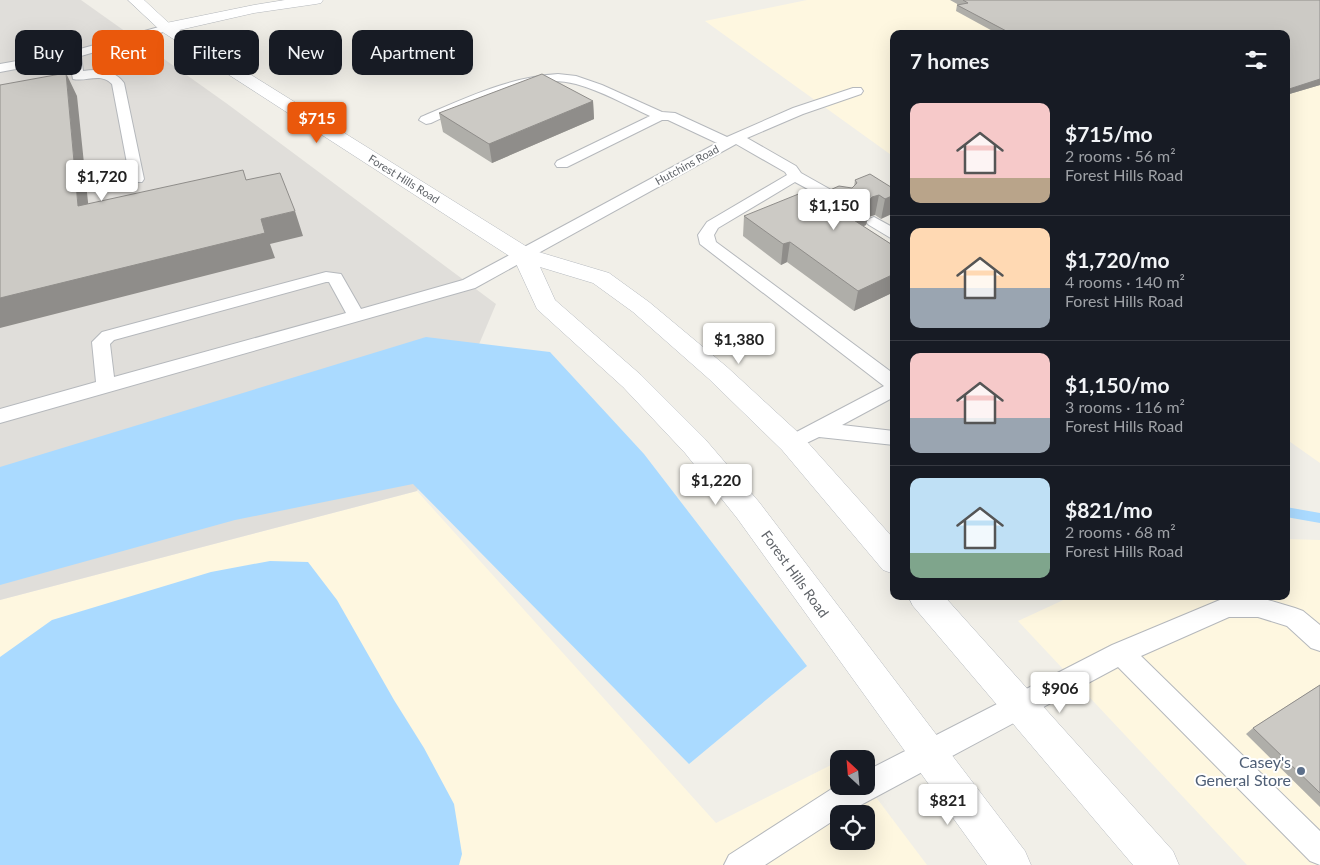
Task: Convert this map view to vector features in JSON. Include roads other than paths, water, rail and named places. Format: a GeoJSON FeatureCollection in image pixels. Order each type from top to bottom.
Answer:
{"type":"FeatureCollection","features":[{"type":"Feature","properties":{"kind":"street","name":"Forest Hills Road"},"geometry":{"type":"LineString","coordinates":[[135,0],[166,28],[524,255],[601,278],[641,307],[718,373],[792,444],[890,557]]}},
{"type":"Feature","properties":{"kind":"street"},"geometry":{"type":"LineString","coordinates":[[166,28],[254,9],[316,0]]}},
{"type":"Feature","properties":{"kind":"street","name":"Forest Hills Road"},"geometry":{"type":"LineString","coordinates":[[524,255],[545,304],[632,381],[701,454],[748,510],[1011,865]]}},
{"type":"Feature","properties":{"kind":"street"},"geometry":{"type":"LineString","coordinates":[[927,600],[1159,865]]}},
{"type":"Feature","properties":{"kind":"lane"},"geometry":{"type":"LineString","coordinates":[[82,52],[166,28]]}},
{"type":"Feature","properties":{"kind":"lane"},"geometry":{"type":"LineString","coordinates":[[0,68],[15,65]]}},
{"type":"Feature","properties":{"kind":"lane"},"geometry":{"type":"LineString","coordinates":[[72,75],[72,77],[95,74],[115,78],[118,83],[137,179]]}},
{"type":"Feature","properties":{"kind":"lane"},"geometry":{"type":"LineString","coordinates":[[426,120],[516,83],[532,79],[573,79],[606,90],[660,116],[670,116],[732,141],[791,169],[795,176],[844,203]]}},
{"type":"Feature","properties":{"kind":"lane","name":"Hutchins Road"},"geometry":{"type":"LineString","coordinates":[[0,416],[469,284],[732,141],[798,111],[857,91]]}},
{"type":"Feature","properties":{"kind":"lane"},"geometry":{"type":"LineString","coordinates":[[562,164],[660,116]]}},
{"type":"Feature","properties":{"kind":"lane"},"geometry":{"type":"LineString","coordinates":[[795,176],[712,225],[706,235],[708,244],[890,381]]}},
{"type":"Feature","properties":{"kind":"lane"},"geometry":{"type":"LineString","coordinates":[[874,222],[890,232]]}},
{"type":"Feature","properties":{"kind":"lane"},"geometry":{"type":"LineString","coordinates":[[106,386],[101,342],[108,336],[326,277],[335,278],[356,316]]}},
{"type":"Feature","properties":{"kind":"lane"},"geometry":{"type":"LineString","coordinates":[[792,444],[890,391]]}},
{"type":"Feature","properties":{"kind":"lane"},"geometry":{"type":"LineString","coordinates":[[818,430],[890,438]]}},
{"type":"Feature","properties":{"kind":"lane"},"geometry":{"type":"LineString","coordinates":[[875,781],[1121,653],[1227,607],[1258,607],[1295,618],[1320,640]]}},
{"type":"Feature","properties":{"kind":"lane"},"geometry":{"type":"LineString","coordinates":[[1121,653],[1320,851]]}},
{"type":"Feature","properties":{"kind":"lane"},"geometry":{"type":"LineString","coordinates":[[740,865],[849,795]]}},
{"type":"Feature","properties":{"kind":"water"},"geometry":{"type":"Polygon","coordinates":[[[426,337],[550,352],[644,454],[807,666],[689,764],[413,484],[235,520],[0,585],[0,467],[426,337]]]}},
{"type":"Feature","properties":{"kind":"water"},"geometry":{"type":"Polygon","coordinates":[[[270,561],[308,562],[337,600],[394,700],[424,748],[454,804],[462,854],[459,865],[0,865],[0,657],[52,620],[211,572],[270,561]]]}},
{"type":"Feature","properties":{"kind":"waterway"},"geometry":{"type":"LineString","coordinates":[[1290,513],[1320,518]]}},
{"type":"Feature","properties":{"kind":"place","name":"Casey's General Store"},"geometry":{"type":"Point","coordinates":[1301,771]}}]}
